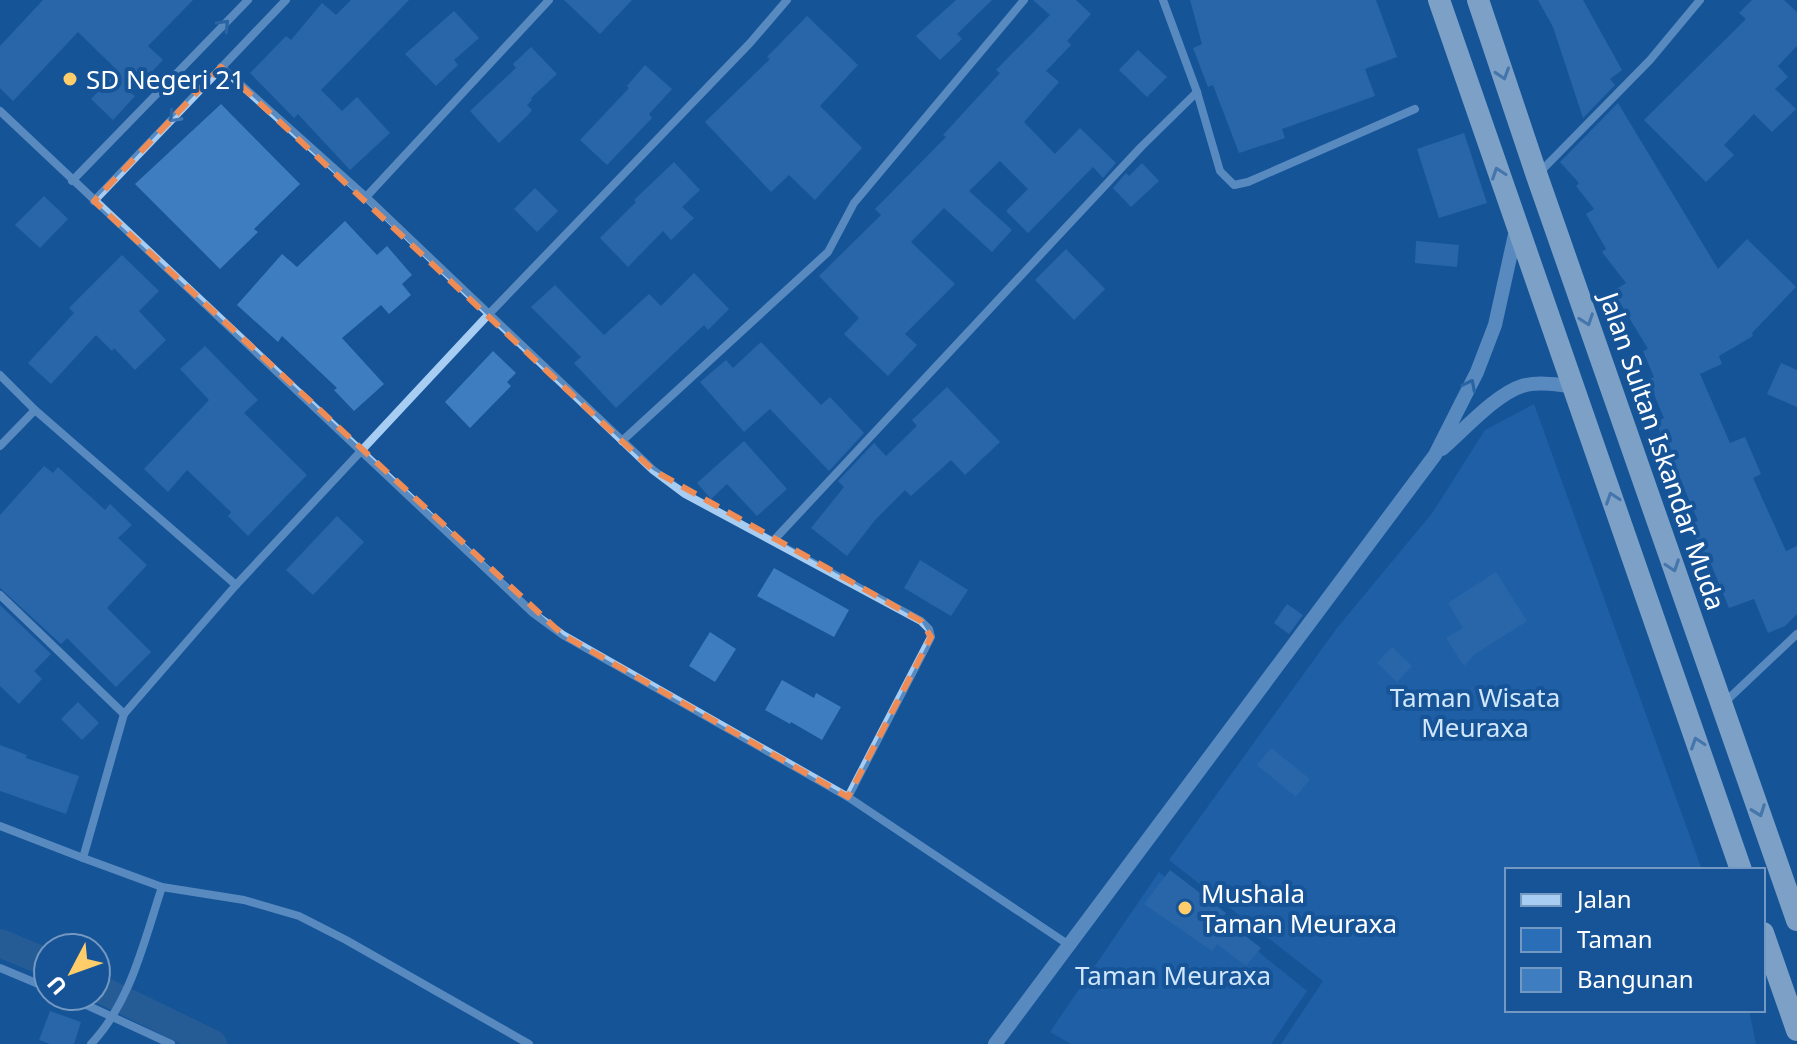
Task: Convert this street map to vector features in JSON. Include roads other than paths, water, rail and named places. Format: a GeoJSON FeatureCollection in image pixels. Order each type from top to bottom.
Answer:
{"type":"FeatureCollection","features":[{"type":"Feature","properties":{"kind":"highway"},"geometry":{"type":"LineString","coordinates":[[1439,0],[1740,868]]}},
{"type":"Feature","properties":{"kind":"highway","name":"Jalan Sultan Iskandar Muda"},"geometry":{"type":"LineString","coordinates":[[1478,0],[1797,920]]}},
{"type":"Feature","properties":{"kind":"highway"},"geometry":{"type":"LineString","coordinates":[[1765,939],[1797,1030]]}},
{"type":"Feature","properties":{"kind":"street"},"geometry":{"type":"LineString","coordinates":[[72,181],[248,0]]}},
{"type":"Feature","properties":{"kind":"street"},"geometry":{"type":"LineString","coordinates":[[366,197],[549,0]]}},
{"type":"Feature","properties":{"kind":"street"},"geometry":{"type":"LineString","coordinates":[[83,858],[124,714],[236,585],[488,315],[750,43],[787,0]]}},
{"type":"Feature","properties":{"kind":"street"},"geometry":{"type":"LineString","coordinates":[[622,441],[828,252],[854,203],[1024,0]]}},
{"type":"Feature","properties":{"kind":"street"},"geometry":{"type":"LineString","coordinates":[[1163,0],[1197,92],[1220,171],[1234,185],[1248,182],[1415,109]]}},
{"type":"Feature","properties":{"kind":"street"},"geometry":{"type":"LineString","coordinates":[[1537,176],[1650,60],[1700,0]]}},
{"type":"Feature","properties":{"kind":"street"},"geometry":{"type":"LineString","coordinates":[[94,201],[282,1]]}},
{"type":"Feature","properties":{"kind":"street"},"geometry":{"type":"LineString","coordinates":[[221,67],[366,197],[653,470],[685,494],[921,621],[929,629],[931,637],[848,797]]}},
{"type":"Feature","properties":{"kind":"street"},"geometry":{"type":"LineString","coordinates":[[774,540],[1141,147],[1197,92]]}},
{"type":"Feature","properties":{"kind":"street"},"geometry":{"type":"LineString","coordinates":[[0,111],[533,613],[563,635],[848,797],[1069,945]]}},
{"type":"Feature","properties":{"kind":"street"},"geometry":{"type":"LineString","coordinates":[[995,1044],[1435,455],[1477,372],[1495,325],[1517,227]]}},
{"type":"Feature","properties":{"kind":"street"},"geometry":{"type":"LineString","coordinates":[[0,375],[35,410],[236,585]]}},
{"type":"Feature","properties":{"kind":"street"},"geometry":{"type":"LineString","coordinates":[[1435,455],[1519,386],[1573,386]]}},
{"type":"Feature","properties":{"kind":"street"},"geometry":{"type":"LineString","coordinates":[[0,446],[35,410]]}},
{"type":"Feature","properties":{"kind":"street"},"geometry":{"type":"LineString","coordinates":[[0,595],[124,714]]}},
{"type":"Feature","properties":{"kind":"street"},"geometry":{"type":"LineString","coordinates":[[1722,704],[1797,634]]}},
{"type":"Feature","properties":{"kind":"street"},"geometry":{"type":"LineString","coordinates":[[0,826],[162,887],[244,900],[299,916],[529,1044]]}},
{"type":"Feature","properties":{"kind":"street"},"geometry":{"type":"LineString","coordinates":[[91,1044],[117,1012],[162,887]]}},
{"type":"Feature","properties":{"kind":"street"},"geometry":{"type":"LineString","coordinates":[[0,968],[32,981]]}},
{"type":"Feature","properties":{"kind":"street"},"geometry":{"type":"LineString","coordinates":[[112,1010],[171,1044]]}},
{"type":"Feature","properties":{"kind":"waterway"},"geometry":{"type":"LineString","coordinates":[[0,943],[32,956]]}},
{"type":"Feature","properties":{"kind":"waterway"},"geometry":{"type":"LineString","coordinates":[[112,995],[213,1044]]}},
{"type":"Feature","properties":{"kind":"place","name":"SD Negeri 21"},"geometry":{"type":"Point","coordinates":[70,79]}},
{"type":"Feature","properties":{"kind":"place","name":"Mushala Taman Meuraxa"},"geometry":{"type":"Point","coordinates":[1185,908]}},
{"type":"Feature","properties":{"kind":"park label","name":"Taman Wisata Meuraxa"},"geometry":{"type":"Point","coordinates":[1475,712]}},
{"type":"Feature","properties":{"kind":"park label","name":"Taman Meuraxa"},"geometry":{"type":"Point","coordinates":[1173,975]}}]}
